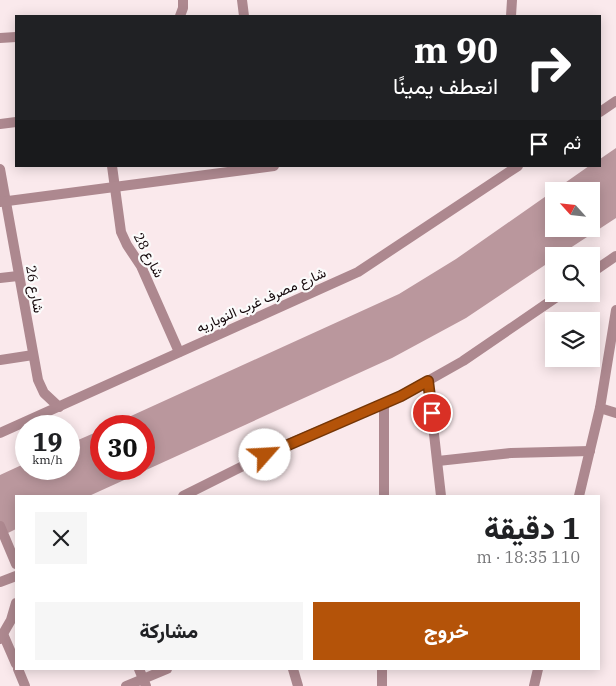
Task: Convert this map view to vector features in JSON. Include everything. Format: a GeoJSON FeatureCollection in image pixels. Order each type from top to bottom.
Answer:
{"type":"FeatureCollection","features":[{"type":"Feature","properties":{"kind":"street"},"geometry":{"type":"LineString","coordinates":[[180,15],[183,0]]}},
{"type":"Feature","properties":{"kind":"street"},"geometry":{"type":"LineString","coordinates":[[242,0],[244,15]]}},
{"type":"Feature","properties":{"kind":"street"},"geometry":{"type":"LineString","coordinates":[[511,15],[512,0]]}},
{"type":"Feature","properties":{"kind":"street"},"geometry":{"type":"LineString","coordinates":[[0,38],[15,37]]}},
{"type":"Feature","properties":{"kind":"street"},"geometry":{"type":"LineString","coordinates":[[601,111],[616,101]]}},
{"type":"Feature","properties":{"kind":"street"},"geometry":{"type":"LineString","coordinates":[[0,124],[15,122]]}},
{"type":"Feature","properties":{"kind":"street","name":"شارع 28"},"geometry":{"type":"LineString","coordinates":[[112,167],[121,232],[141,266],[179,352]]}},
{"type":"Feature","properties":{"kind":"street"},"geometry":{"type":"LineString","coordinates":[[3,202],[266,167]]}},
{"type":"Feature","properties":{"kind":"street","name":"شارع مصرف غرب النوباريه"},"geometry":{"type":"LineString","coordinates":[[0,433],[358,272],[516,167]]}},
{"type":"Feature","properties":{"kind":"street","name":"شارع 26"},"geometry":{"type":"LineString","coordinates":[[0,169],[3,202],[40,387],[58,407]]}},
{"type":"Feature","properties":{"kind":"street"},"geometry":{"type":"LineString","coordinates":[[600,267],[616,256]]}},
{"type":"Feature","properties":{"kind":"street"},"geometry":{"type":"LineString","coordinates":[[0,278],[18,276]]}},
{"type":"Feature","properties":{"kind":"street"},"geometry":{"type":"LineString","coordinates":[[185,495],[281,447],[384,403],[428,381],[463,361],[549,302]]}},
{"type":"Feature","properties":{"kind":"street"},"geometry":{"type":"LineString","coordinates":[[579,495],[600,408],[616,310]]}},
{"type":"Feature","properties":{"kind":"street"},"geometry":{"type":"LineString","coordinates":[[0,360],[33,355]]}},
{"type":"Feature","properties":{"kind":"street"},"geometry":{"type":"LineString","coordinates":[[428,381],[441,495]]}},
{"type":"Feature","properties":{"kind":"street"},"geometry":{"type":"LineString","coordinates":[[384,403],[384,495]]}},
{"type":"Feature","properties":{"kind":"street"},"geometry":{"type":"LineString","coordinates":[[600,408],[616,413]]}},
{"type":"Feature","properties":{"kind":"street"},"geometry":{"type":"LineString","coordinates":[[438,461],[511,453],[590,452]]}},
{"type":"Feature","properties":{"kind":"street"},"geometry":{"type":"LineString","coordinates":[[0,526],[15,559]]}},
{"type":"Feature","properties":{"kind":"street"},"geometry":{"type":"LineString","coordinates":[[0,582],[15,576]]}},
{"type":"Feature","properties":{"kind":"street"},"geometry":{"type":"LineString","coordinates":[[15,606],[11,620],[2,637],[15,662]]}},
{"type":"Feature","properties":{"kind":"street"},"geometry":{"type":"LineString","coordinates":[[18,670],[26,686]]}},
{"type":"Feature","properties":{"kind":"street"},"geometry":{"type":"LineString","coordinates":[[126,686],[164,670]]}},
{"type":"Feature","properties":{"kind":"street"},"geometry":{"type":"LineString","coordinates":[[293,670],[298,686]]}},
{"type":"Feature","properties":{"kind":"street"},"geometry":{"type":"LineString","coordinates":[[382,670],[382,686]]}},
{"type":"Feature","properties":{"kind":"street"},"geometry":{"type":"LineString","coordinates":[[534,686],[538,670]]}},
{"type":"Feature","properties":{"kind":"shaded area"},"geometry":{"type":"Polygon","coordinates":[[[616,148],[616,218],[600,228],[600,182],[566,182],[588,167],[601,167],[601,158],[616,148]]]}},
{"type":"Feature","properties":{"kind":"shaded area"},"geometry":{"type":"Polygon","coordinates":[[[545,197],[545,238],[585,238],[572,247],[545,247],[545,265],[466,318],[392,358],[155,466],[155,415],[133,415],[399,294],[456,259],[545,197]]]}},
{"type":"Feature","properties":{"kind":"shaded area"},"geometry":{"type":"Polygon","coordinates":[[[90,435],[90,480],[124,480],[91,495],[15,495],[15,530],[0,537],[0,475],[15,468],[15,480],[80,480],[80,439],[90,435]]]}},
{"type":"Feature","properties":{"kind":"route"},"geometry":{"type":"LineString","coordinates":[[265,455],[401,396],[428,381],[432,413]]}}]}
